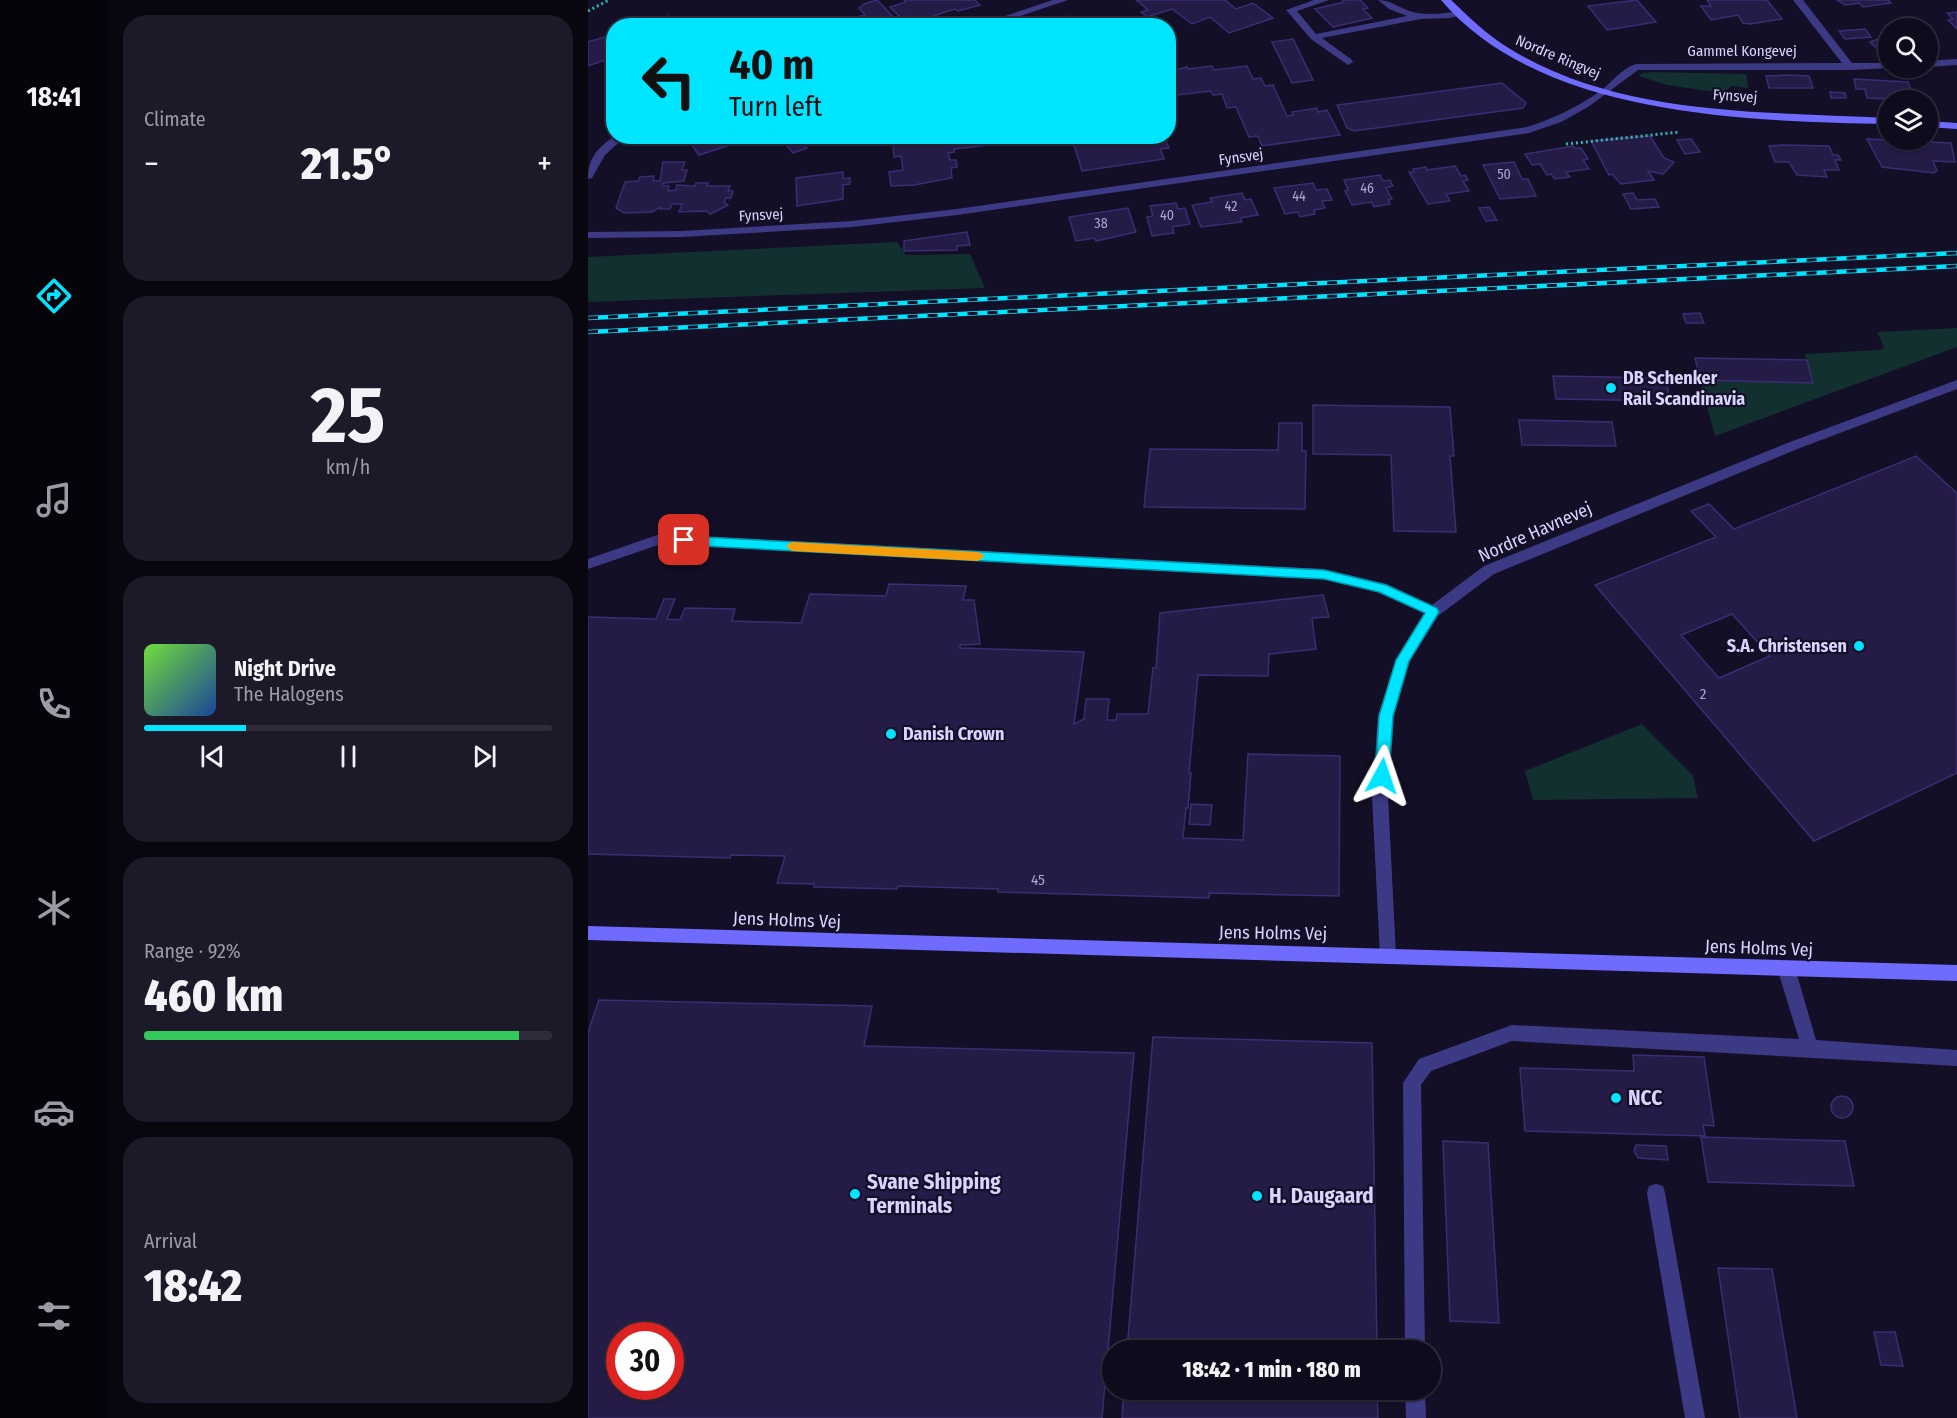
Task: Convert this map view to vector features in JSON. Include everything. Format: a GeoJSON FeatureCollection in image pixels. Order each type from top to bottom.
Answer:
{"type":"FeatureCollection","features":[{"type":"Feature","properties":{"kind":"main road","name":"Nordre Ringvej"},"geometry":{"type":"LineString","coordinates":[[1446,0],[1483,35],[1507,52],[1558,76],[1604,93]]}},
{"type":"Feature","properties":{"kind":"main road","name":"Fynsvej"},"geometry":{"type":"LineString","coordinates":[[1604,93],[1676,106],[1878,120]]}},
{"type":"Feature","properties":{"kind":"main road"},"geometry":{"type":"LineString","coordinates":[[1938,125],[1957,126]]}},
{"type":"Feature","properties":{"kind":"main road","name":"Jens Holms Vej"},"geometry":{"type":"LineString","coordinates":[[588,933],[1957,973]]}},
{"type":"Feature","properties":{"kind":"street"},"geometry":{"type":"LineString","coordinates":[[1005,18],[1062,0]]}},
{"type":"Feature","properties":{"kind":"street"},"geometry":{"type":"LineString","coordinates":[[1324,0],[1291,10],[1314,37],[1348,62]]}},
{"type":"Feature","properties":{"kind":"street"},"geometry":{"type":"LineString","coordinates":[[1383,0],[1419,17],[1461,14]]}},
{"type":"Feature","properties":{"kind":"street"},"geometry":{"type":"LineString","coordinates":[[1798,0],[1850,67]]}},
{"type":"Feature","properties":{"kind":"street"},"geometry":{"type":"LineString","coordinates":[[1314,37],[1419,17]]}},
{"type":"Feature","properties":{"kind":"street"},"geometry":{"type":"LineString","coordinates":[[1938,63],[1957,62]]}},
{"type":"Feature","properties":{"kind":"street","name":"Gammel Kongevej"},"geometry":{"type":"LineString","coordinates":[[1604,93],[1628,71],[1642,66],[1878,66]]}},
{"type":"Feature","properties":{"kind":"street","name":"Fynsvej"},"geometry":{"type":"LineString","coordinates":[[588,235],[692,233],[852,224],[981,208],[1529,130],[1560,120],[1604,93]]}},
{"type":"Feature","properties":{"kind":"street"},"geometry":{"type":"LineString","coordinates":[[588,176],[600,152],[610,144]]}},
{"type":"Feature","properties":{"kind":"street","name":"Nordre Havnevej"},"geometry":{"type":"LineString","coordinates":[[1388,956],[1380,796],[1386,716],[1403,660],[1433,612],[1489,570],[1784,450],[1957,384]]}},
{"type":"Feature","properties":{"kind":"street"},"geometry":{"type":"LineString","coordinates":[[588,564],[660,539],[1324,574],[1382,588],[1433,612]]}},
{"type":"Feature","properties":{"kind":"street"},"geometry":{"type":"LineString","coordinates":[[1786,968],[1810,1048]]}},
{"type":"Feature","properties":{"kind":"street"},"geometry":{"type":"LineString","coordinates":[[1415,1340],[1412,1083],[1425,1065],[1512,1033],[1957,1058]]}},
{"type":"Feature","properties":{"kind":"street"},"geometry":{"type":"LineString","coordinates":[[1656,1193],[1695,1418]]}},
{"type":"Feature","properties":{"kind":"street"},"geometry":{"type":"LineString","coordinates":[[1415,1400],[1416,1418]]}},
{"type":"Feature","properties":{"kind":"path"},"geometry":{"type":"LineString","coordinates":[[588,11],[609,0]]}},
{"type":"Feature","properties":{"kind":"path"},"geometry":{"type":"LineString","coordinates":[[1529,130],[1545,148],[1598,139],[1685,132]]}},
{"type":"Feature","properties":{"kind":"green space"},"geometry":{"type":"Polygon","coordinates":[[[1642,73],[1746,74],[1748,88],[1732,86],[1723,93],[1667,85],[1639,76],[1642,73]]]}},
{"type":"Feature","properties":{"kind":"green space"},"geometry":{"type":"Polygon","coordinates":[[[897,242],[906,255],[970,254],[985,288],[588,302],[588,257],[897,242]]]}},
{"type":"Feature","properties":{"kind":"green space"},"geometry":{"type":"Polygon","coordinates":[[[1957,328],[1957,347],[1715,436],[1700,380],[1812,382],[1805,354],[1880,350],[1884,347],[1877,332],[1957,328]]]}},
{"type":"Feature","properties":{"kind":"green space"},"geometry":{"type":"Polygon","coordinates":[[[1642,724],[1693,776],[1698,798],[1533,800],[1525,771],[1642,724]]]}},
{"type":"Feature","properties":{"kind":"building"},"geometry":{"type":"Polygon","coordinates":[[[877,0],[894,18],[853,18],[865,15],[859,8],[877,0]]]}},
{"type":"Feature","properties":{"kind":"building"},"geometry":{"type":"Polygon","coordinates":[[[904,0],[975,0],[980,5],[958,11],[955,9],[934,16],[936,18],[907,18],[905,16],[901,18],[890,7],[906,2],[904,0]]]}},
{"type":"Feature","properties":{"kind":"building"},"geometry":{"type":"Polygon","coordinates":[[[1136,0],[1225,0],[1236,9],[1253,3],[1273,18],[1229,33],[1210,17],[1192,24],[1172,9],[1147,17],[1141,12],[1148,10],[1136,0]]]}},
{"type":"Feature","properties":{"kind":"building"},"geometry":{"type":"Polygon","coordinates":[[[1342,0],[1360,0],[1368,8],[1363,9],[1372,18],[1333,27],[1315,9],[1344,2],[1342,0]]]}},
{"type":"Feature","properties":{"kind":"building"},"geometry":{"type":"Polygon","coordinates":[[[1637,0],[1656,22],[1607,30],[1588,6],[1637,0]]]}},
{"type":"Feature","properties":{"kind":"building"},"geometry":{"type":"Polygon","coordinates":[[[1707,0],[1767,0],[1782,19],[1750,24],[1743,23],[1738,15],[1711,20],[1701,6],[1711,6],[1707,0]]]}},
{"type":"Feature","properties":{"kind":"building"},"geometry":{"type":"Polygon","coordinates":[[[1837,0],[1888,0],[1891,3],[1863,7],[1859,3],[1845,5],[1837,0]]]}},
{"type":"Feature","properties":{"kind":"building"},"geometry":{"type":"Polygon","coordinates":[[[1957,12],[1957,29],[1948,20],[1953,19],[1947,13],[1957,12]]]}},
{"type":"Feature","properties":{"kind":"building"},"geometry":{"type":"Polygon","coordinates":[[[1865,29],[1871,37],[1845,39],[1839,31],[1865,29]]]}},
{"type":"Feature","properties":{"kind":"building"},"geometry":{"type":"Polygon","coordinates":[[[606,36],[606,60],[588,66],[588,42],[606,36]]]}},
{"type":"Feature","properties":{"kind":"building"},"geometry":{"type":"Polygon","coordinates":[[[1293,39],[1313,80],[1292,83],[1272,42],[1293,39]]]}},
{"type":"Feature","properties":{"kind":"building"},"geometry":{"type":"Polygon","coordinates":[[[1878,39],[1878,47],[1875,47],[1870,42],[1878,39]]]}},
{"type":"Feature","properties":{"kind":"building"},"geometry":{"type":"Polygon","coordinates":[[[1212,66],[1214,70],[1247,66],[1253,79],[1261,78],[1265,86],[1273,85],[1287,116],[1293,115],[1292,112],[1317,108],[1318,112],[1327,110],[1340,135],[1262,146],[1258,136],[1249,137],[1236,107],[1227,108],[1222,94],[1213,95],[1211,91],[1176,95],[1176,70],[1187,67],[1188,69],[1212,66]]]}},
{"type":"Feature","properties":{"kind":"building"},"geometry":{"type":"Polygon","coordinates":[[[1766,76],[1809,76],[1813,88],[1769,88],[1766,76]]]}},
{"type":"Feature","properties":{"kind":"building"},"geometry":{"type":"Polygon","coordinates":[[[1854,79],[1908,82],[1911,90],[1878,90],[1878,99],[1867,98],[1865,89],[1856,89],[1854,79]]]}},
{"type":"Feature","properties":{"kind":"building"},"geometry":{"type":"Polygon","coordinates":[[[1502,83],[1526,103],[1523,108],[1354,131],[1347,128],[1337,105],[1502,83]]]}},
{"type":"Feature","properties":{"kind":"building"},"geometry":{"type":"Polygon","coordinates":[[[1830,92],[1845,93],[1846,98],[1831,98],[1830,92]]]}},
{"type":"Feature","properties":{"kind":"building"},"geometry":{"type":"Polygon","coordinates":[[[1650,136],[1664,158],[1674,162],[1663,174],[1648,171],[1654,180],[1621,184],[1612,174],[1609,175],[1591,141],[1650,136]]]}},
{"type":"Feature","properties":{"kind":"building"},"geometry":{"type":"Polygon","coordinates":[[[1691,139],[1700,152],[1685,154],[1677,140],[1691,139]]]}},
{"type":"Feature","properties":{"kind":"building"},"geometry":{"type":"Polygon","coordinates":[[[1867,139],[1878,140],[1878,150],[1938,150],[1938,142],[1951,143],[1955,162],[1933,161],[1937,170],[1934,173],[1882,167],[1867,139]]]}},
{"type":"Feature","properties":{"kind":"building"},"geometry":{"type":"Polygon","coordinates":[[[691,144],[733,144],[699,155],[691,144]]]}},
{"type":"Feature","properties":{"kind":"building"},"geometry":{"type":"Polygon","coordinates":[[[786,144],[803,144],[807,148],[793,153],[786,144]]]}},
{"type":"Feature","properties":{"kind":"building"},"geometry":{"type":"Polygon","coordinates":[[[893,144],[998,144],[954,149],[954,152],[948,153],[950,160],[956,160],[957,167],[951,168],[952,178],[914,185],[891,186],[889,172],[903,170],[901,156],[894,157],[893,144]]]}},
{"type":"Feature","properties":{"kind":"building"},"geometry":{"type":"Polygon","coordinates":[[[1167,144],[1169,148],[1160,149],[1164,159],[1082,171],[1074,145],[1167,144]]]}},
{"type":"Feature","properties":{"kind":"building"},"geometry":{"type":"Polygon","coordinates":[[[1573,146],[1581,148],[1588,159],[1583,160],[1589,169],[1566,172],[1570,177],[1555,179],[1551,174],[1547,175],[1540,164],[1532,165],[1525,154],[1573,146]]]}},
{"type":"Feature","properties":{"kind":"building"},"geometry":{"type":"Polygon","coordinates":[[[1769,146],[1829,146],[1833,155],[1838,155],[1841,160],[1835,160],[1839,170],[1824,170],[1827,177],[1797,175],[1789,162],[1775,162],[1769,146]]]}},
{"type":"Feature","properties":{"kind":"building"},"geometry":{"type":"Polygon","coordinates":[[[663,162],[685,162],[682,170],[687,170],[684,181],[663,183],[662,186],[669,186],[668,191],[676,190],[677,185],[695,186],[696,183],[708,183],[707,186],[730,186],[728,191],[733,191],[731,198],[726,198],[724,202],[728,205],[710,214],[706,211],[679,212],[682,204],[672,204],[670,209],[660,209],[660,207],[652,212],[624,213],[616,208],[625,182],[638,181],[640,177],[654,176],[653,181],[660,181],[663,162]]]}},
{"type":"Feature","properties":{"kind":"building"},"geometry":{"type":"Polygon","coordinates":[[[1514,162],[1522,179],[1528,179],[1536,196],[1500,199],[1483,165],[1514,162]]]}},
{"type":"Feature","properties":{"kind":"building"},"geometry":{"type":"Polygon","coordinates":[[[1455,166],[1461,176],[1465,175],[1468,180],[1463,181],[1469,191],[1446,194],[1450,201],[1428,204],[1409,172],[1426,167],[1427,170],[1455,166]]]}},
{"type":"Feature","properties":{"kind":"building"},"geometry":{"type":"Polygon","coordinates":[[[843,172],[843,179],[850,178],[850,184],[843,185],[843,199],[797,206],[796,178],[843,172]]]}},
{"type":"Feature","properties":{"kind":"building"},"geometry":{"type":"Polygon","coordinates":[[[1380,175],[1383,181],[1390,180],[1393,186],[1386,188],[1392,199],[1388,200],[1390,204],[1374,207],[1372,202],[1352,205],[1345,191],[1348,190],[1344,180],[1380,175]]]}},
{"type":"Feature","properties":{"kind":"building"},"geometry":{"type":"Polygon","coordinates":[[[1313,183],[1316,190],[1327,189],[1332,200],[1322,201],[1325,208],[1314,210],[1315,214],[1300,217],[1298,212],[1285,214],[1274,188],[1313,183]]]}},
{"type":"Feature","properties":{"kind":"building"},"geometry":{"type":"Polygon","coordinates":[[[1242,193],[1245,200],[1251,199],[1258,215],[1240,218],[1242,222],[1201,227],[1192,205],[1212,202],[1210,198],[1242,193]]]}},
{"type":"Feature","properties":{"kind":"building"},"geometry":{"type":"Polygon","coordinates":[[[1633,193],[1637,200],[1655,199],[1659,207],[1631,209],[1623,194],[1633,193]]]}},
{"type":"Feature","properties":{"kind":"building"},"geometry":{"type":"Polygon","coordinates":[[[1176,203],[1178,209],[1185,208],[1190,224],[1172,227],[1174,233],[1152,236],[1147,217],[1153,216],[1150,206],[1176,203]]]}},
{"type":"Feature","properties":{"kind":"building"},"geometry":{"type":"Polygon","coordinates":[[[1489,207],[1497,220],[1486,221],[1479,208],[1489,207]]]}},
{"type":"Feature","properties":{"kind":"building"},"geometry":{"type":"Polygon","coordinates":[[[1128,208],[1136,232],[1096,241],[1095,238],[1076,241],[1069,217],[1128,208]]]}},
{"type":"Feature","properties":{"kind":"building"},"geometry":{"type":"Polygon","coordinates":[[[967,232],[970,245],[957,246],[957,250],[904,251],[904,241],[967,232]]]}},
{"type":"Feature","properties":{"kind":"building"},"geometry":{"type":"Polygon","coordinates":[[[1700,313],[1704,323],[1686,323],[1683,314],[1700,313]]]}},
{"type":"Feature","properties":{"kind":"building"},"geometry":{"type":"Polygon","coordinates":[[[1695,358],[1807,360],[1813,383],[1700,380],[1695,358]]]}},
{"type":"Feature","properties":{"kind":"building","name":"DB Schenker Rail Scandinavia"},"geometry":{"type":"Polygon","coordinates":[[[1553,376],[1666,378],[1670,401],[1556,399],[1553,376]]]}},
{"type":"Feature","properties":{"kind":"building"},"geometry":{"type":"Polygon","coordinates":[[[1313,405],[1450,407],[1454,456],[1450,456],[1456,532],[1394,531],[1391,455],[1313,454],[1313,405]]]}},
{"type":"Feature","properties":{"kind":"building"},"geometry":{"type":"Polygon","coordinates":[[[1519,420],[1612,422],[1616,446],[1522,445],[1519,420]]]}},
{"type":"Feature","properties":{"kind":"building"},"geometry":{"type":"Polygon","coordinates":[[[1279,423],[1302,423],[1302,451],[1306,451],[1305,509],[1144,507],[1150,449],[1278,450],[1279,423]]]}},
{"type":"Feature","properties":{"kind":"building","name":"S.A. Christensen"},"geometry":{"type":"Polygon","coordinates":[[[1916,456],[1957,493],[1957,773],[1814,841],[1595,585],[1716,537],[1691,511],[1709,504],[1734,529],[1916,456]],[[1732,614],[1681,635],[1719,678],[1770,656],[1732,614]]]}},
{"type":"Feature","properties":{"kind":"building","name":"Danish Crown"},"geometry":{"type":"Polygon","coordinates":[[[889,584],[966,586],[963,600],[974,600],[980,644],[960,645],[960,648],[1084,652],[1074,724],[1084,719],[1086,699],[1109,699],[1107,720],[1116,720],[1117,714],[1148,714],[1153,668],[1156,668],[1160,613],[1323,595],[1329,617],[1312,618],[1316,649],[1269,654],[1268,676],[1198,675],[1188,808],[1186,808],[1183,838],[1243,840],[1248,754],[1340,756],[1339,896],[1209,893],[1209,898],[998,892],[998,889],[898,886],[897,889],[814,887],[814,884],[777,883],[785,856],[731,855],[730,858],[588,854],[588,617],[656,619],[664,599],[675,599],[667,619],[680,620],[685,608],[735,609],[732,621],[801,623],[810,594],[886,596],[889,584]]]}},
{"type":"Feature","properties":{"kind":"building"},"geometry":{"type":"Polygon","coordinates":[[[1191,804],[1212,805],[1210,825],[1189,824],[1191,804]]]}},
{"type":"Feature","properties":{"kind":"building","name":"Svane Shipping Terminals"},"geometry":{"type":"Polygon","coordinates":[[[599,1000],[872,1006],[864,1046],[1134,1053],[1109,1340],[1102,1340],[1102,1418],[588,1418],[588,1032],[599,1000]]]}},
{"type":"Feature","properties":{"kind":"building","name":"H. Daugaard"},"geometry":{"type":"Polygon","coordinates":[[[1153,1037],[1372,1043],[1377,1340],[1128,1340],[1153,1037]]]}},
{"type":"Feature","properties":{"kind":"building","name":"NCC"},"geometry":{"type":"Polygon","coordinates":[[[1633,1055],[1704,1057],[1714,1126],[1703,1125],[1705,1136],[1525,1131],[1520,1068],[1634,1071],[1633,1055]]]}},
{"type":"Feature","properties":{"kind":"building"},"geometry":{"type":"Polygon","coordinates":[[[1842,1096],[1850,1099],[1853,1107],[1850,1115],[1842,1118],[1834,1115],[1831,1107],[1834,1099],[1842,1096]]]}},
{"type":"Feature","properties":{"kind":"building"},"geometry":{"type":"Polygon","coordinates":[[[1701,1137],[1845,1141],[1854,1186],[1708,1182],[1701,1137]]]}},
{"type":"Feature","properties":{"kind":"building"},"geometry":{"type":"Polygon","coordinates":[[[1443,1141],[1488,1143],[1499,1323],[1450,1321],[1443,1141]]]}},
{"type":"Feature","properties":{"kind":"building"},"geometry":{"type":"Polygon","coordinates":[[[1636,1145],[1666,1146],[1668,1160],[1638,1158],[1634,1151],[1636,1145]]]}},
{"type":"Feature","properties":{"kind":"building"},"geometry":{"type":"Polygon","coordinates":[[[1718,1268],[1772,1269],[1797,1418],[1740,1418],[1718,1268]]]}},
{"type":"Feature","properties":{"kind":"building"},"geometry":{"type":"Polygon","coordinates":[[[1874,1332],[1895,1332],[1903,1366],[1881,1365],[1874,1332]]]}},
{"type":"Feature","properties":{"kind":"building"},"geometry":{"type":"Polygon","coordinates":[[[1123,1400],[1377,1400],[1378,1418],[1122,1418],[1123,1400]]]}},
{"type":"Feature","properties":{"kind":"railway"},"geometry":{"type":"LineString","coordinates":[[588,318],[1957,253]]}},
{"type":"Feature","properties":{"kind":"railway"},"geometry":{"type":"LineString","coordinates":[[588,332],[1957,266]]}},
{"type":"Feature","properties":{"kind":"slow traffic"},"geometry":{"type":"LineString","coordinates":[[792,546],[978,556]]}},
{"type":"Feature","properties":{"kind":"place","name":"DB Schenker Rail Scandinavia"},"geometry":{"type":"Point","coordinates":[1611,388]}},
{"type":"Feature","properties":{"kind":"place","name":"S.A. Christensen"},"geometry":{"type":"Point","coordinates":[1859,646]}},
{"type":"Feature","properties":{"kind":"place","name":"Danish Crown"},"geometry":{"type":"Point","coordinates":[891,734]}},
{"type":"Feature","properties":{"kind":"place","name":"NCC"},"geometry":{"type":"Point","coordinates":[1616,1098]}},
{"type":"Feature","properties":{"kind":"place","name":"Svane Shipping Terminals"},"geometry":{"type":"Point","coordinates":[855,1194]}},
{"type":"Feature","properties":{"kind":"place","name":"H. Daugaard"},"geometry":{"type":"Point","coordinates":[1257,1196]}},
{"type":"Feature","properties":{"kind":"route"},"geometry":{"type":"LineString","coordinates":[[684,540],[1324,574],[1382,588],[1433,612],[1403,660],[1386,716],[1382,776]]}}]}
